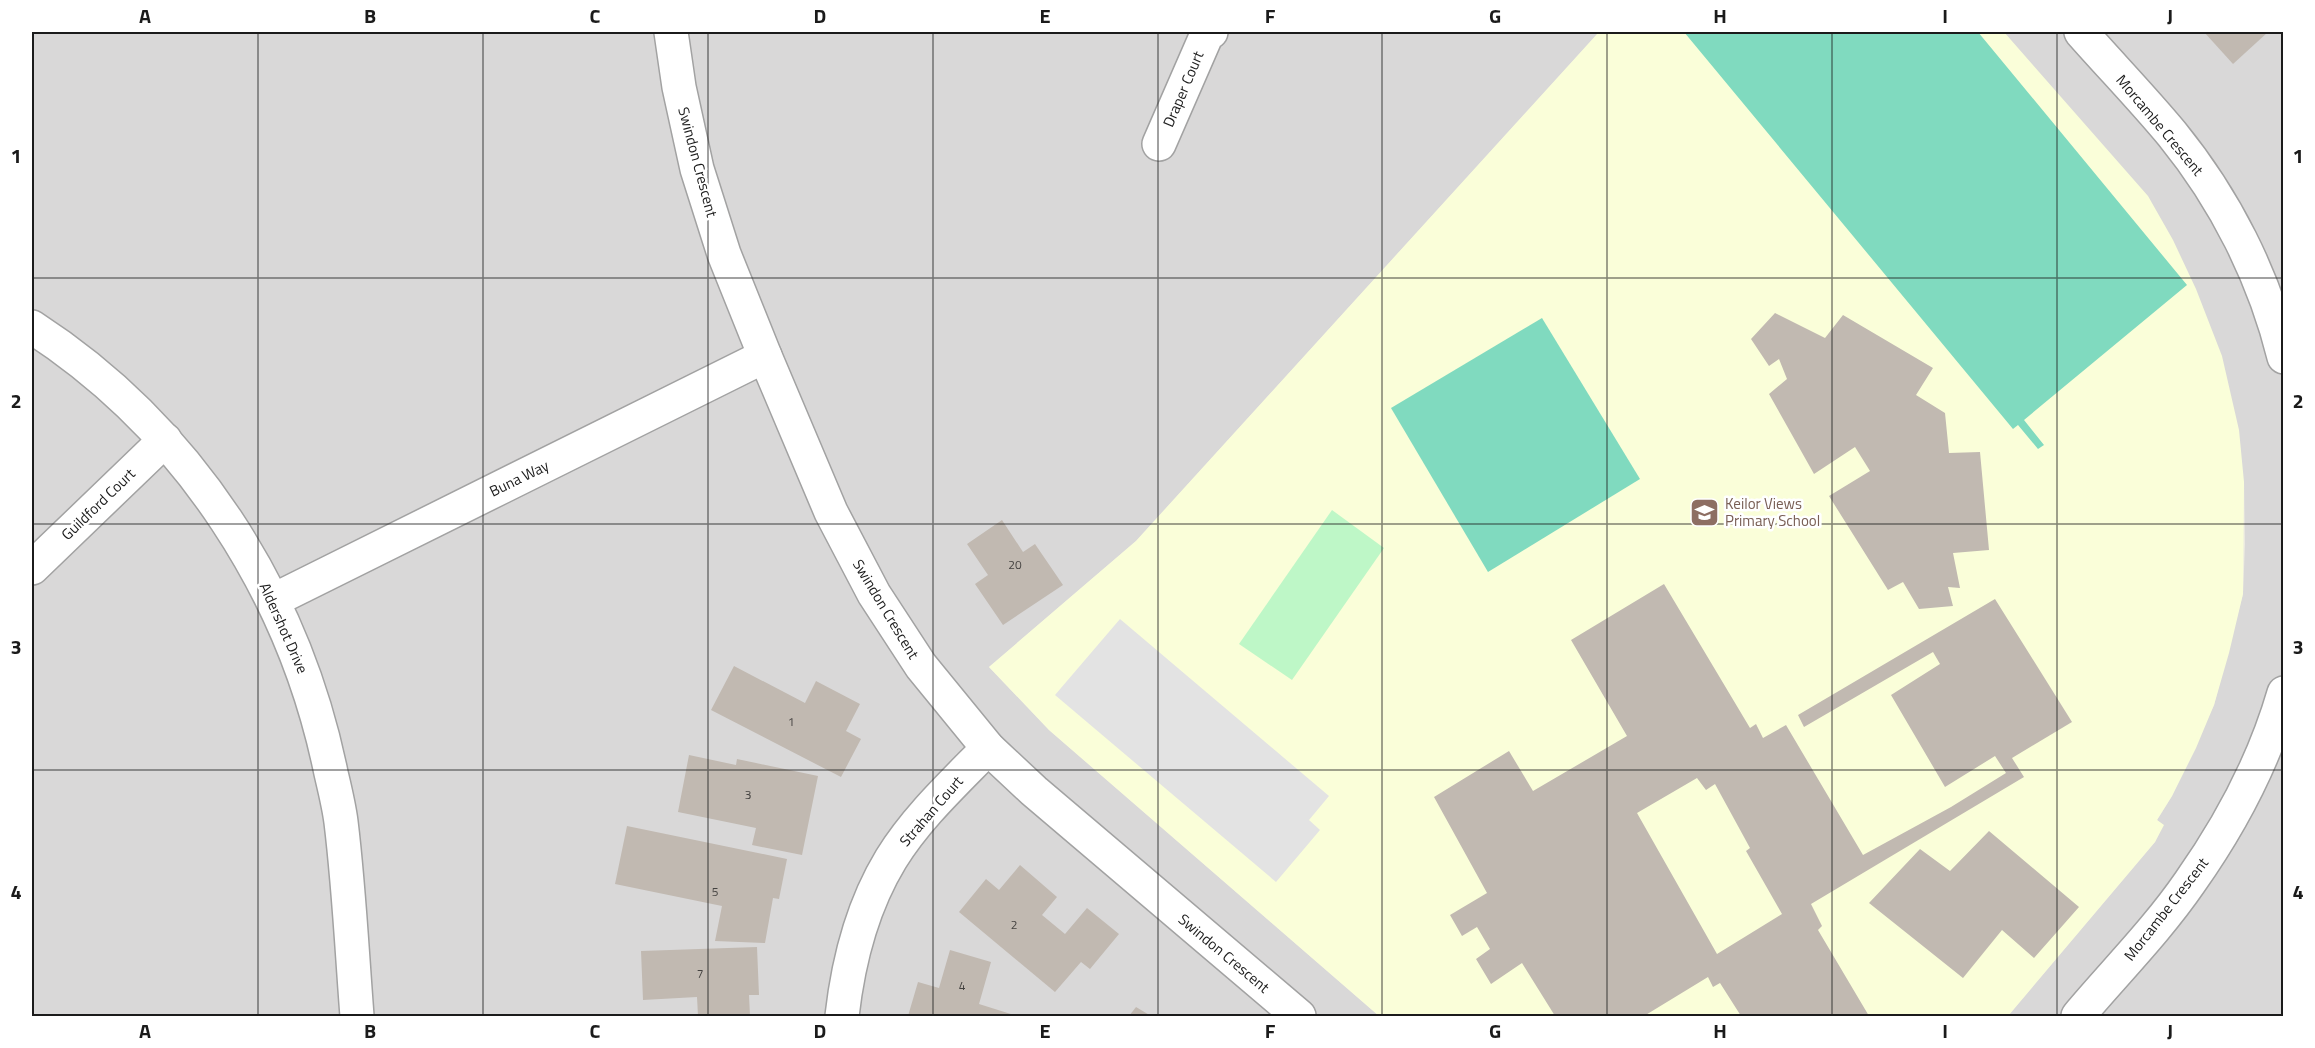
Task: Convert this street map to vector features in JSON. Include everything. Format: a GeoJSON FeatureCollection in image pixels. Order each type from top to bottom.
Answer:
{"type":"FeatureCollection","features":[{"type":"Feature","properties":{"kind":"street","name":"Swindon Crescent"},"geometry":{"type":"LineString","coordinates":[[671,32],[679,87],[697,169],[724,254],[831,512],[874,594],[921,666],[988,748],[1034,791],[1299,1017]]}},
{"type":"Feature","properties":{"kind":"street","name":"Draper Court"},"geometry":{"type":"LineString","coordinates":[[1159,144],[1207,32]]}},
{"type":"Feature","properties":{"kind":"street","name":"Morcambe Crescent"},"geometry":{"type":"LineString","coordinates":[[2081,32],[2172,135],[2207,182],[2250,259],[2271,312],[2283,357]]}},
{"type":"Feature","properties":{"kind":"street","name":"Aldershot Drive"},"geometry":{"type":"LineString","coordinates":[[32,327],[108,382],[165,440],[228,525],[251,559],[274,600],[304,670],[326,747],[341,821],[357,1017]]}},
{"type":"Feature","properties":{"kind":"street","name":"Buna Way"},"geometry":{"type":"LineString","coordinates":[[274,600],[765,356]]}},
{"type":"Feature","properties":{"kind":"street","name":"Guildford Court"},"geometry":{"type":"LineString","coordinates":[[32,568],[165,440]]}},
{"type":"Feature","properties":{"kind":"street","name":"Morcambe Crescent"},"geometry":{"type":"LineString","coordinates":[[2085,1014],[2172,905],[2208,855],[2255,770],[2270,735],[2283,693]]}},
{"type":"Feature","properties":{"kind":"street","name":"Strahan Court"},"geometry":{"type":"LineString","coordinates":[[842,1017],[853,953],[870,900],[891,859],[923,816],[988,748]]}},
{"type":"Feature","properties":{"kind":"shaded area"},"geometry":{"type":"Polygon","coordinates":[[[32,32],[1599,32],[1136,541],[989,667],[1049,730],[1379,1016],[32,1016],[32,32]]]}},
{"type":"Feature","properties":{"kind":"shaded area","name":"Keilor Views Primary School"},"geometry":{"type":"Polygon","coordinates":[[[1599,32],[2004,32],[2148,196],[2173,240],[2196,289],[2222,356],[2239,430],[2244,482],[2243,594],[2229,653],[2214,705],[2196,748],[2157,820],[2164,825],[2155,842],[2008,1016],[1379,1016],[1049,730],[989,667],[1136,541],[1599,32]]]}},
{"type":"Feature","properties":{"kind":"shaded area"},"geometry":{"type":"Polygon","coordinates":[[[2004,32],[2283,32],[2283,1016],[2008,1016],[2155,842],[2163,825],[2157,820],[2172,796],[2214,705],[2243,594],[2245,544],[2244,482],[2004,32]]]}},
{"type":"Feature","properties":{"kind":"shaded area"},"geometry":{"type":"Polygon","coordinates":[[[1120,619],[1329,796],[1309,820],[1320,830],[1276,882],[1055,695],[1120,619]]]}},
{"type":"Feature","properties":{"kind":"green space"},"geometry":{"type":"Polygon","coordinates":[[[1684,32],[1978,32],[2187,285],[2024,420],[2044,445],[2038,449],[2018,425],[2013,429],[1684,32]]]}},
{"type":"Feature","properties":{"kind":"green space"},"geometry":{"type":"Polygon","coordinates":[[[1542,318],[1640,479],[1488,572],[1391,408],[1542,318]]]}},
{"type":"Feature","properties":{"kind":"green space"},"geometry":{"type":"Polygon","coordinates":[[[1332,510],[1384,548],[1292,680],[1239,644],[1332,510]]]}},
{"type":"Feature","properties":{"kind":"building"},"geometry":{"type":"Polygon","coordinates":[[[2204,32],[2268,32],[2233,64],[2204,32]]]}},
{"type":"Feature","properties":{"kind":"building"},"geometry":{"type":"Polygon","coordinates":[[[1775,313],[1825,338],[1843,315],[1933,368],[1916,395],[1945,413],[1949,453],[1980,452],[1989,550],[1953,553],[1960,588],[1948,587],[1953,606],[1919,609],[1903,582],[1888,590],[1829,496],[1870,471],[1855,447],[1814,474],[1769,394],[1787,379],[1779,359],[1769,366],[1751,339],[1775,313]]]}},
{"type":"Feature","properties":{"kind":"building"},"geometry":{"type":"Polygon","coordinates":[[[1002,520],[1023,552],[1035,544],[1063,585],[1003,625],[975,584],[988,575],[967,544],[1002,520]]]}},
{"type":"Feature","properties":{"kind":"building"},"geometry":{"type":"Polygon","coordinates":[[[1664,584],[1750,728],[1756,724],[1763,738],[1786,725],[1863,855],[1951,807],[2006,773],[1995,756],[1945,787],[1891,695],[1940,664],[1933,652],[1804,727],[1798,715],[1995,599],[2072,722],[2012,758],[2024,777],[1811,904],[1822,926],[1818,930],[1869,1016],[1741,1016],[1720,983],[1713,987],[1708,977],[1644,1016],[1555,1016],[1522,963],[1491,984],[1476,959],[1490,949],[1477,927],[1462,936],[1450,915],[1487,893],[1434,797],[1509,751],[1533,791],[1627,736],[1571,640],[1664,584]],[[1697,778],[1637,813],[1717,954],[1782,914],[1746,851],[1750,848],[1715,784],[1706,790],[1697,778]]]}},
{"type":"Feature","properties":{"kind":"building"},"geometry":{"type":"Polygon","coordinates":[[[734,666],[805,703],[816,681],[860,704],[846,731],[861,739],[841,777],[711,710],[734,666]]]}},
{"type":"Feature","properties":{"kind":"building"},"geometry":{"type":"Polygon","coordinates":[[[689,755],[736,765],[737,759],[818,776],[802,855],[752,845],[756,828],[678,812],[689,755]]]}},
{"type":"Feature","properties":{"kind":"building"},"geometry":{"type":"Polygon","coordinates":[[[627,826],[787,859],[779,899],[773,898],[765,943],[715,941],[722,906],[615,884],[627,826]]]}},
{"type":"Feature","properties":{"kind":"building"},"geometry":{"type":"Polygon","coordinates":[[[1989,831],[2079,907],[2034,958],[2002,930],[1963,978],[1869,903],[1920,849],[1950,871],[1989,831]]]}},
{"type":"Feature","properties":{"kind":"building"},"geometry":{"type":"Polygon","coordinates":[[[1020,865],[1057,897],[1042,915],[1065,934],[1087,908],[1119,934],[1090,969],[1081,962],[1055,992],[959,912],[986,879],[999,890],[1020,865]]]}},
{"type":"Feature","properties":{"kind":"building"},"geometry":{"type":"Polygon","coordinates":[[[757,947],[759,995],[749,995],[750,1016],[698,1016],[697,997],[643,1000],[641,951],[757,947]]]}},
{"type":"Feature","properties":{"kind":"building"},"geometry":{"type":"Polygon","coordinates":[[[950,950],[991,962],[979,1004],[1014,1016],[908,1016],[918,982],[939,988],[950,950]]]}},
{"type":"Feature","properties":{"kind":"building"},"geometry":{"type":"Polygon","coordinates":[[[1136,1007],[1151,1016],[1129,1016],[1136,1007]]]}},
{"type":"Feature","properties":{"kind":"place","name":"Keilor Views Primary School"},"geometry":{"type":"Point","coordinates":[1704,512]}}]}
